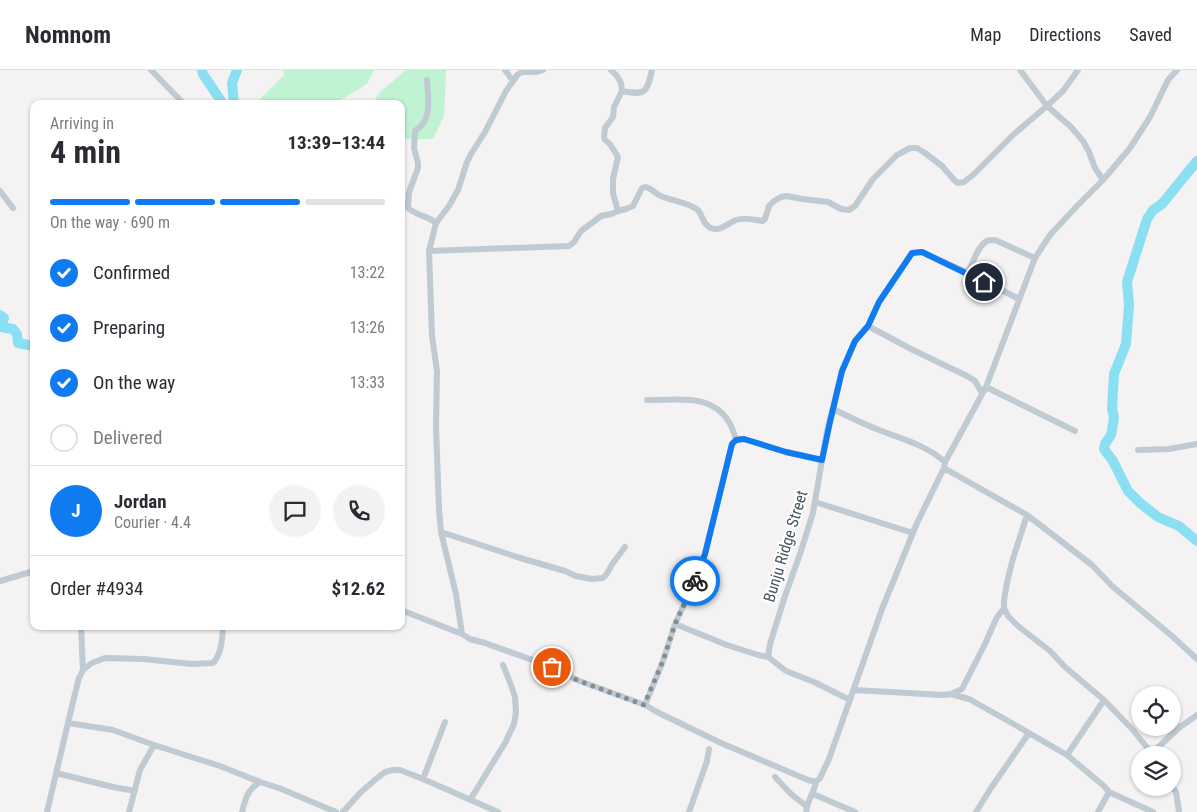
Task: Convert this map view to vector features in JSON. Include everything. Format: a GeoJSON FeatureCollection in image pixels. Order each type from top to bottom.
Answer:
{"type":"FeatureCollection","features":[{"type":"Feature","properties":{"kind":"street"},"geometry":{"type":"LineString","coordinates":[[152,70],[180,100]]}},
{"type":"Feature","properties":{"kind":"street"},"geometry":{"type":"LineString","coordinates":[[505,70],[513,81]]}},
{"type":"Feature","properties":{"kind":"street"},"geometry":{"type":"LineString","coordinates":[[462,634],[456,594],[441,532],[439,509],[437,371],[432,336],[429,251],[436,222],[449,206],[458,190],[467,162],[506,91],[518,74],[543,70]]}},
{"type":"Feature","properties":{"kind":"street"},"geometry":{"type":"LineString","coordinates":[[611,70],[621,83],[622,92],[614,107],[613,117],[605,128],[604,137],[618,157],[613,179],[613,193],[618,211]]}},
{"type":"Feature","properties":{"kind":"street"},"geometry":{"type":"LineString","coordinates":[[622,92],[633,94],[644,90],[648,86],[652,70]]}},
{"type":"Feature","properties":{"kind":"street"},"geometry":{"type":"LineString","coordinates":[[1020,70],[1047,106],[1071,127],[1083,141],[1095,168],[1103,180]]}},
{"type":"Feature","properties":{"kind":"street"},"geometry":{"type":"LineString","coordinates":[[429,251],[569,246],[581,231],[601,216],[633,206],[642,188],[645,187],[651,188],[659,195],[692,206],[710,228],[715,229],[720,229],[728,223],[742,219],[763,220],[769,206],[774,201],[787,196],[828,202],[841,209],[849,210],[873,180],[897,155],[910,148],[917,148],[942,166],[955,181],[964,182],[1014,134],[1063,91],[1078,70]]}},
{"type":"Feature","properties":{"kind":"street"},"geometry":{"type":"LineString","coordinates":[[775,777],[806,809],[816,782],[820,778],[829,759],[882,609],[913,532],[945,465],[986,387],[1035,258],[1050,235],[1103,180],[1130,148],[1150,117],[1168,80],[1177,70]]}},
{"type":"Feature","properties":{"kind":"street"},"geometry":{"type":"LineString","coordinates":[[427,80],[428,109],[423,125],[416,131],[414,148],[418,168],[409,192],[408,208],[436,222]]}},
{"type":"Feature","properties":{"kind":"street"},"geometry":{"type":"LineString","coordinates":[[0,191],[13,208]]}},
{"type":"Feature","properties":{"kind":"street"},"geometry":{"type":"LineString","coordinates":[[968,273],[978,251],[988,240],[995,240],[1035,258]]}},
{"type":"Feature","properties":{"kind":"street","name":"Bunju Ridge Street"},"geometry":{"type":"LineString","coordinates":[[768,657],[784,596],[807,533],[842,371],[855,341],[868,326],[879,302],[912,253],[922,252],[1019,299]]}},
{"type":"Feature","properties":{"kind":"street"},"geometry":{"type":"LineString","coordinates":[[868,326],[967,376],[975,381],[982,394]]}},
{"type":"Feature","properties":{"kind":"street"},"geometry":{"type":"LineString","coordinates":[[986,387],[1075,431]]}},
{"type":"Feature","properties":{"kind":"street"},"geometry":{"type":"LineString","coordinates":[[647,400],[699,400],[717,409],[724,416],[729,422],[736,440]]}},
{"type":"Feature","properties":{"kind":"street"},"geometry":{"type":"LineString","coordinates":[[833,409],[931,451],[945,465],[1027,515],[1092,565],[1112,586],[1197,659]]}},
{"type":"Feature","properties":{"kind":"street"},"geometry":{"type":"LineString","coordinates":[[644,705],[663,661],[675,624],[705,554],[732,444],[736,440],[744,439],[786,452],[822,460]]}},
{"type":"Feature","properties":{"kind":"street"},"geometry":{"type":"LineString","coordinates":[[1138,450],[1169,449],[1197,444]]}},
{"type":"Feature","properties":{"kind":"street"},"geometry":{"type":"LineString","coordinates":[[815,502],[913,532]]}},
{"type":"Feature","properties":{"kind":"street"},"geometry":{"type":"LineString","coordinates":[[1027,515],[1007,583],[1004,608],[1008,616],[1104,700],[1146,746]]}},
{"type":"Feature","properties":{"kind":"street"},"geometry":{"type":"LineString","coordinates":[[441,532],[576,576],[592,579],[603,578],[626,546]]}},
{"type":"Feature","properties":{"kind":"street"},"geometry":{"type":"LineString","coordinates":[[0,580],[30,572]]}},
{"type":"Feature","properties":{"kind":"street"},"geometry":{"type":"LineString","coordinates":[[952,694],[962,689],[996,619],[1004,608]]}},
{"type":"Feature","properties":{"kind":"street"},"geometry":{"type":"LineString","coordinates":[[405,612],[470,639],[552,667],[577,680],[644,705],[721,743],[816,782]]}},
{"type":"Feature","properties":{"kind":"street"},"geometry":{"type":"LineString","coordinates":[[675,624],[727,645],[768,657],[786,670],[850,700]]}},
{"type":"Feature","properties":{"kind":"street"},"geometry":{"type":"LineString","coordinates":[[81,630],[83,670]]}},
{"type":"Feature","properties":{"kind":"street"},"geometry":{"type":"LineString","coordinates":[[47,812],[79,678],[83,670],[92,663],[105,658],[144,659],[192,664],[213,663],[218,658],[223,630]]}},
{"type":"Feature","properties":{"kind":"street"},"geometry":{"type":"LineString","coordinates":[[470,800],[505,743],[514,724],[516,712],[515,697],[503,665]]}},
{"type":"Feature","properties":{"kind":"street"},"geometry":{"type":"LineString","coordinates":[[854,690],[952,694],[969,699],[1067,756],[1109,792],[1153,812]]}},
{"type":"Feature","properties":{"kind":"street"},"geometry":{"type":"LineString","coordinates":[[1067,756],[1104,700]]}},
{"type":"Feature","properties":{"kind":"street"},"geometry":{"type":"LineString","coordinates":[[1161,746],[1180,727],[1197,715]]}},
{"type":"Feature","properties":{"kind":"street"},"geometry":{"type":"LineString","coordinates":[[423,779],[445,722]]}},
{"type":"Feature","properties":{"kind":"street"},"geometry":{"type":"LineString","coordinates":[[68,723],[113,730],[220,766],[336,812]]}},
{"type":"Feature","properties":{"kind":"street"},"geometry":{"type":"LineString","coordinates":[[976,812],[1029,733]]}},
{"type":"Feature","properties":{"kind":"street"},"geometry":{"type":"LineString","coordinates":[[129,812],[140,770],[154,745]]}},
{"type":"Feature","properties":{"kind":"street"},"geometry":{"type":"LineString","coordinates":[[689,812],[708,761],[710,749]]}},
{"type":"Feature","properties":{"kind":"street"},"geometry":{"type":"LineString","coordinates":[[343,812],[360,793],[385,772],[400,770],[498,812]]}},
{"type":"Feature","properties":{"kind":"street"},"geometry":{"type":"LineString","coordinates":[[56,773],[135,791]]}},
{"type":"Feature","properties":{"kind":"street"},"geometry":{"type":"LineString","coordinates":[[242,812],[248,793],[260,782]]}},
{"type":"Feature","properties":{"kind":"street"},"geometry":{"type":"LineString","coordinates":[[1098,812],[1109,792]]}},
{"type":"Feature","properties":{"kind":"street"},"geometry":{"type":"LineString","coordinates":[[813,794],[855,812]]}},
{"type":"Feature","properties":{"kind":"street"},"geometry":{"type":"LineString","coordinates":[[1177,796],[1179,812]]}},
{"type":"Feature","properties":{"kind":"green space"},"geometry":{"type":"Polygon","coordinates":[[[283,70],[374,70],[367,84],[341,100],[259,100],[284,75],[283,70]]]}},
{"type":"Feature","properties":{"kind":"green space"},"geometry":{"type":"Polygon","coordinates":[[[406,70],[446,70],[444,116],[433,139],[405,139],[405,100],[375,100],[379,93],[406,70]]]}},
{"type":"Feature","properties":{"kind":"waterway"},"geometry":{"type":"LineString","coordinates":[[202,70],[220,100]]}},
{"type":"Feature","properties":{"kind":"waterway"},"geometry":{"type":"LineString","coordinates":[[234,100],[232,83],[237,70]]}},
{"type":"Feature","properties":{"kind":"waterway"},"geometry":{"type":"LineString","coordinates":[[1197,161],[1162,204],[1153,210],[1147,219],[1127,282],[1129,305],[1126,344],[1114,374],[1112,408],[1114,418],[1111,435],[1104,449],[1113,461],[1128,491],[1140,503],[1158,517],[1179,526],[1197,541]]}},
{"type":"Feature","properties":{"kind":"waterway"},"geometry":{"type":"LineString","coordinates":[[0,315],[4,318],[1,327],[13,329],[17,334],[18,343],[30,345]]}},
{"type":"Feature","properties":{"kind":"way so far"},"geometry":{"type":"LineString","coordinates":[[552,667],[577,680],[644,705],[663,661],[675,624],[695,581]]}},
{"type":"Feature","properties":{"kind":"route"},"geometry":{"type":"LineString","coordinates":[[695,581],[705,554],[732,444],[736,440],[744,439],[786,452],[822,460],[842,371],[855,341],[868,326],[879,302],[912,253],[922,252],[984,282]]}}]}
